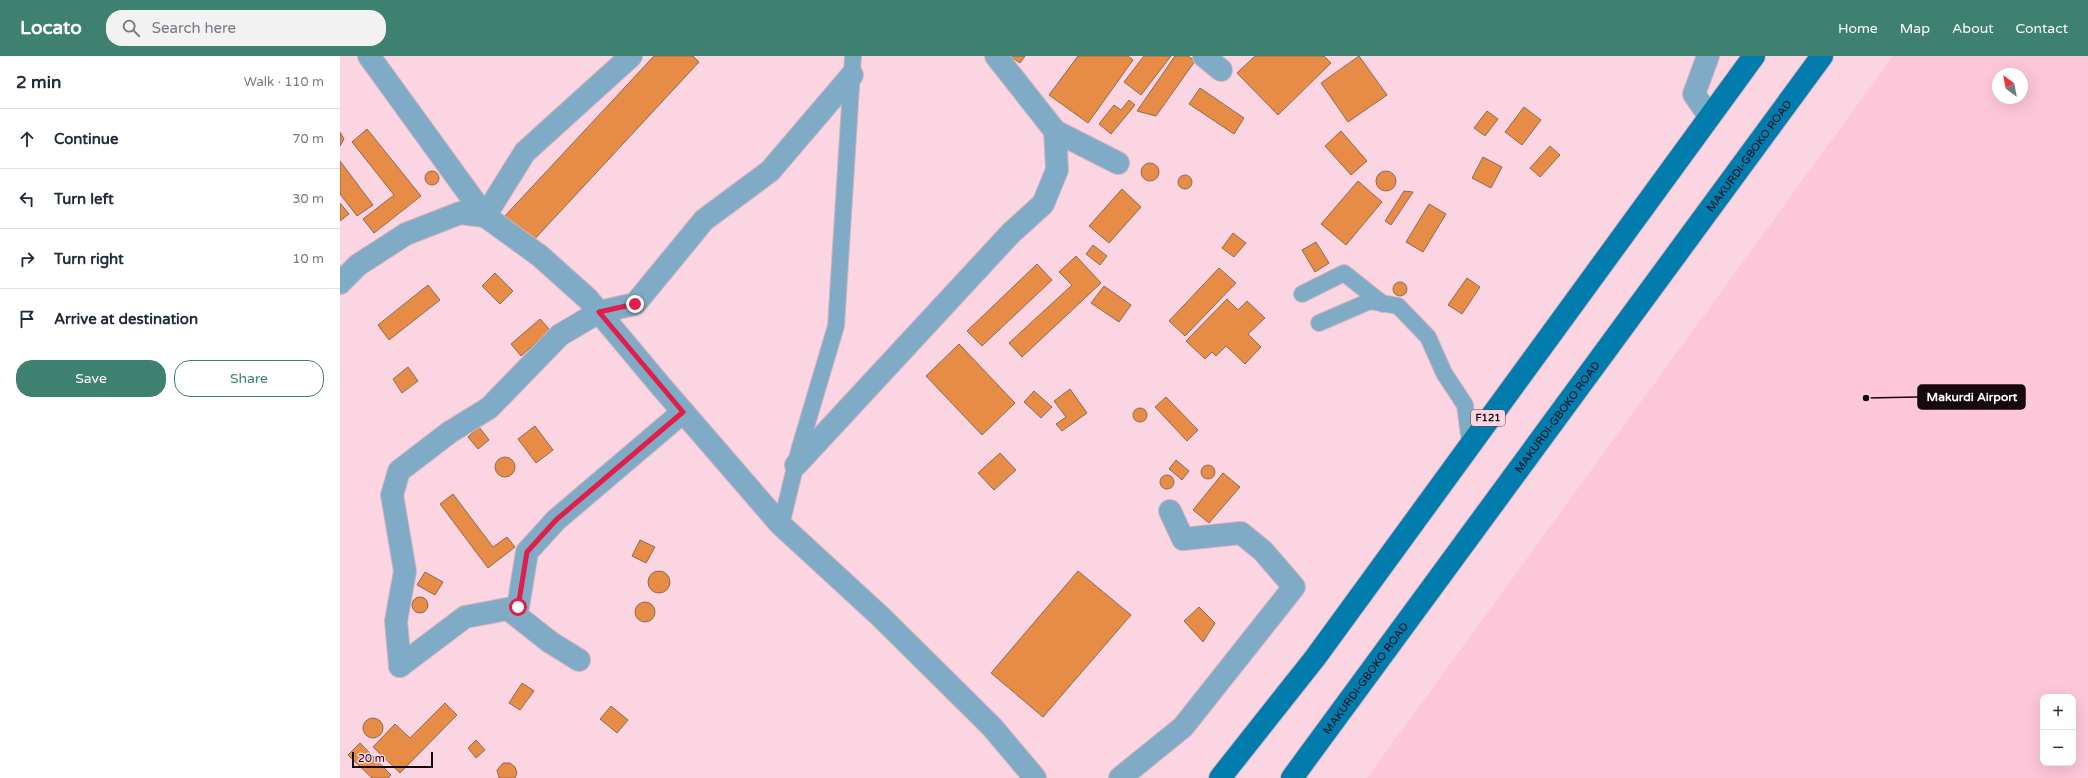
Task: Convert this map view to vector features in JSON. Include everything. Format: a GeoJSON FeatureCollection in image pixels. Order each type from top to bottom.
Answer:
{"type":"FeatureCollection","features":[{"type":"Feature","properties":{"kind":"main road","name":"F121"},"geometry":{"type":"LineString","coordinates":[[1220,778],[1315,658],[1470,443],[1754,56]]}},
{"type":"Feature","properties":{"kind":"main road","name":"MAKURDI-GBOKO ROAD"},"geometry":{"type":"LineString","coordinates":[[1292,778],[1822,56]]}},
{"type":"Feature","properties":{"kind":"street"},"geometry":{"type":"LineString","coordinates":[[369,56],[485,216],[540,256],[588,299],[781,525],[915,650],[992,727],[1035,778]]}},
{"type":"Feature","properties":{"kind":"street"},"geometry":{"type":"LineString","coordinates":[[485,216],[525,152],[631,56]]}},
{"type":"Feature","properties":{"kind":"street"},"geometry":{"type":"LineString","coordinates":[[996,56],[1055,131],[1118,163]]}},
{"type":"Feature","properties":{"kind":"street"},"geometry":{"type":"LineString","coordinates":[[1204,56],[1221,70]]}},
{"type":"Feature","properties":{"kind":"street"},"geometry":{"type":"LineString","coordinates":[[1708,56],[1694,94],[1709,116]]}},
{"type":"Feature","properties":{"kind":"street"},"geometry":{"type":"LineString","coordinates":[[683,412],[556,520],[527,552],[518,607],[465,617],[400,666],[396,621],[405,571],[392,495],[399,471],[450,432],[489,408],[560,336],[599,312],[635,304],[704,220],[770,171],[852,65]]}},
{"type":"Feature","properties":{"kind":"street"},"geometry":{"type":"LineString","coordinates":[[796,465],[1011,233],[1043,204],[1057,170],[1055,131]]}},
{"type":"Feature","properties":{"kind":"street"},"geometry":{"type":"LineString","coordinates":[[340,283],[358,265],[406,234],[460,213],[485,216]]}},
{"type":"Feature","properties":{"kind":"street"},"geometry":{"type":"LineString","coordinates":[[1120,778],[1183,727],[1294,587],[1263,551],[1241,534],[1183,539],[1170,511]]}},
{"type":"Feature","properties":{"kind":"street"},"geometry":{"type":"LineString","coordinates":[[508,609],[550,642],[579,660]]}},
{"type":"Feature","properties":{"kind":"lane"},"geometry":{"type":"LineString","coordinates":[[781,525],[796,465],[836,326],[852,65]]}},
{"type":"Feature","properties":{"kind":"lane"},"geometry":{"type":"LineString","coordinates":[[1302,294],[1344,273],[1383,304]]}},
{"type":"Feature","properties":{"kind":"lane"},"geometry":{"type":"LineString","coordinates":[[1319,323],[1370,301],[1398,306],[1428,337],[1444,373],[1465,405],[1470,443]]}},
{"type":"Feature","properties":{"kind":"shaded area"},"geometry":{"type":"Polygon","coordinates":[[[1893,56],[2088,56],[2088,778],[1367,778],[1893,56]]]}},
{"type":"Feature","properties":{"kind":"building"},"geometry":{"type":"Polygon","coordinates":[[[654,56],[693,56],[699,62],[531,243],[503,218],[654,56]]]}},
{"type":"Feature","properties":{"kind":"building"},"geometry":{"type":"Polygon","coordinates":[[[1010,56],[1025,56],[1020,63],[1010,56]]]}},
{"type":"Feature","properties":{"kind":"building"},"geometry":{"type":"Polygon","coordinates":[[[1078,56],[1128,56],[1133,60],[1088,123],[1049,95],[1078,56]]]}},
{"type":"Feature","properties":{"kind":"building"},"geometry":{"type":"Polygon","coordinates":[[[1144,56],[1171,56],[1141,95],[1124,82],[1144,56]]]}},
{"type":"Feature","properties":{"kind":"building"},"geometry":{"type":"Polygon","coordinates":[[[1175,56],[1188,56],[1195,61],[1156,116],[1137,111],[1175,56]]]}},
{"type":"Feature","properties":{"kind":"building"},"geometry":{"type":"Polygon","coordinates":[[[1255,56],[1324,56],[1331,63],[1278,115],[1237,73],[1255,56]]]}},
{"type":"Feature","properties":{"kind":"building"},"geometry":{"type":"Polygon","coordinates":[[[1359,56],[1387,95],[1348,122],[1321,83],[1359,56]]]}},
{"type":"Feature","properties":{"kind":"building"},"geometry":{"type":"Polygon","coordinates":[[[1200,88],[1244,118],[1234,134],[1189,104],[1200,88]]]}},
{"type":"Feature","properties":{"kind":"building"},"geometry":{"type":"Polygon","coordinates":[[[1129,100],[1135,105],[1111,134],[1099,124],[1114,105],[1121,110],[1129,100]]]}},
{"type":"Feature","properties":{"kind":"building"},"geometry":{"type":"Polygon","coordinates":[[[1524,107],[1541,120],[1522,145],[1505,132],[1524,107]]]}},
{"type":"Feature","properties":{"kind":"building"},"geometry":{"type":"Polygon","coordinates":[[[1487,111],[1498,119],[1485,136],[1474,128],[1487,111]]]}},
{"type":"Feature","properties":{"kind":"building"},"geometry":{"type":"Polygon","coordinates":[[[367,129],[421,196],[374,233],[363,219],[394,195],[352,142],[367,129]]]}},
{"type":"Feature","properties":{"kind":"building"},"geometry":{"type":"Polygon","coordinates":[[[1341,131],[1367,161],[1351,175],[1325,146],[1341,131]]]}},
{"type":"Feature","properties":{"kind":"building"},"geometry":{"type":"Polygon","coordinates":[[[340,132],[344,139],[340,146],[340,132]]]}},
{"type":"Feature","properties":{"kind":"building"},"geometry":{"type":"Polygon","coordinates":[[[1550,146],[1560,155],[1540,177],[1530,168],[1550,146]]]}},
{"type":"Feature","properties":{"kind":"building"},"geometry":{"type":"Polygon","coordinates":[[[1483,157],[1502,167],[1491,188],[1472,178],[1483,157]]]}},
{"type":"Feature","properties":{"kind":"building"},"geometry":{"type":"Polygon","coordinates":[[[340,161],[373,205],[357,216],[340,194],[340,161]]]}},
{"type":"Feature","properties":{"kind":"building"},"geometry":{"type":"Polygon","coordinates":[[[1150,163],[1156,166],[1159,172],[1156,178],[1150,181],[1144,178],[1141,172],[1144,166],[1150,163]]]}},
{"type":"Feature","properties":{"kind":"building"},"geometry":{"type":"Polygon","coordinates":[[[432,171],[437,173],[439,178],[437,183],[432,185],[427,183],[425,178],[427,173],[432,171]]]}},
{"type":"Feature","properties":{"kind":"building"},"geometry":{"type":"Polygon","coordinates":[[[1386,171],[1393,174],[1396,181],[1393,188],[1386,191],[1379,188],[1376,181],[1379,174],[1386,171]]]}},
{"type":"Feature","properties":{"kind":"building"},"geometry":{"type":"Polygon","coordinates":[[[1185,175],[1190,177],[1192,182],[1190,187],[1185,189],[1180,187],[1178,182],[1180,177],[1185,175]]]}},
{"type":"Feature","properties":{"kind":"building"},"geometry":{"type":"Polygon","coordinates":[[[1358,181],[1382,202],[1346,245],[1321,224],[1358,181]]]}},
{"type":"Feature","properties":{"kind":"building"},"geometry":{"type":"Polygon","coordinates":[[[1122,189],[1141,207],[1109,243],[1089,226],[1122,189]]]}},
{"type":"Feature","properties":{"kind":"building"},"geometry":{"type":"Polygon","coordinates":[[[1404,191],[1413,192],[1391,225],[1385,221],[1404,191]]]}},
{"type":"Feature","properties":{"kind":"building"},"geometry":{"type":"Polygon","coordinates":[[[340,203],[349,214],[340,221],[340,203]]]}},
{"type":"Feature","properties":{"kind":"building"},"geometry":{"type":"Polygon","coordinates":[[[1429,204],[1446,214],[1423,252],[1406,242],[1429,204]]]}},
{"type":"Feature","properties":{"kind":"building"},"geometry":{"type":"Polygon","coordinates":[[[1233,233],[1246,243],[1234,257],[1222,248],[1233,233]]]}},
{"type":"Feature","properties":{"kind":"building"},"geometry":{"type":"Polygon","coordinates":[[[1316,242],[1329,263],[1315,272],[1302,250],[1316,242]]]}},
{"type":"Feature","properties":{"kind":"building"},"geometry":{"type":"Polygon","coordinates":[[[1093,245],[1107,256],[1100,265],[1086,254],[1093,245]]]}},
{"type":"Feature","properties":{"kind":"building"},"geometry":{"type":"Polygon","coordinates":[[[1076,256],[1101,283],[1022,357],[1009,343],[1072,285],[1059,272],[1076,256]]]}},
{"type":"Feature","properties":{"kind":"building"},"geometry":{"type":"Polygon","coordinates":[[[1037,264],[1052,280],[982,346],[967,331],[1037,264]]]}},
{"type":"Feature","properties":{"kind":"building"},"geometry":{"type":"Polygon","coordinates":[[[1219,268],[1236,283],[1185,336],[1169,321],[1219,268]]]}},
{"type":"Feature","properties":{"kind":"building"},"geometry":{"type":"Polygon","coordinates":[[[495,273],[513,291],[500,304],[482,286],[495,273]]]}},
{"type":"Feature","properties":{"kind":"building"},"geometry":{"type":"Polygon","coordinates":[[[1467,278],[1480,287],[1462,314],[1448,305],[1467,278]]]}},
{"type":"Feature","properties":{"kind":"building"},"geometry":{"type":"Polygon","coordinates":[[[1400,282],[1405,284],[1407,289],[1405,294],[1400,296],[1395,294],[1393,289],[1395,284],[1400,282]]]}},
{"type":"Feature","properties":{"kind":"building"},"geometry":{"type":"Polygon","coordinates":[[[428,285],[440,300],[389,340],[378,325],[428,285]]]}},
{"type":"Feature","properties":{"kind":"building"},"geometry":{"type":"Polygon","coordinates":[[[1104,286],[1131,305],[1119,322],[1091,303],[1104,286]]]}},
{"type":"Feature","properties":{"kind":"building"},"geometry":{"type":"Polygon","coordinates":[[[1227,299],[1238,310],[1247,301],[1265,318],[1248,334],[1261,347],[1245,364],[1226,346],[1216,356],[1212,352],[1205,359],[1186,341],[1227,299]]]}},
{"type":"Feature","properties":{"kind":"building"},"geometry":{"type":"Polygon","coordinates":[[[540,319],[550,330],[521,356],[511,344],[540,319]]]}},
{"type":"Feature","properties":{"kind":"building"},"geometry":{"type":"Polygon","coordinates":[[[959,344],[1015,403],[982,435],[926,376],[959,344]]]}},
{"type":"Feature","properties":{"kind":"building"},"geometry":{"type":"Polygon","coordinates":[[[408,367],[418,381],[402,393],[393,379],[408,367]]]}},
{"type":"Feature","properties":{"kind":"building"},"geometry":{"type":"Polygon","coordinates":[[[1070,389],[1087,413],[1062,431],[1056,424],[1066,417],[1054,401],[1070,389]]]}},
{"type":"Feature","properties":{"kind":"building"},"geometry":{"type":"Polygon","coordinates":[[[1034,391],[1052,407],[1041,418],[1024,402],[1034,391]]]}},
{"type":"Feature","properties":{"kind":"building"},"geometry":{"type":"Polygon","coordinates":[[[1166,397],[1198,430],[1187,441],[1155,407],[1166,397]]]}},
{"type":"Feature","properties":{"kind":"building"},"geometry":{"type":"Polygon","coordinates":[[[1140,408],[1145,410],[1147,415],[1145,420],[1140,422],[1135,420],[1133,415],[1135,410],[1140,408]]]}},
{"type":"Feature","properties":{"kind":"building"},"geometry":{"type":"Polygon","coordinates":[[[535,426],[553,450],[536,463],[518,439],[535,426]]]}},
{"type":"Feature","properties":{"kind":"building"},"geometry":{"type":"Polygon","coordinates":[[[479,427],[489,440],[478,449],[468,437],[479,427]]]}},
{"type":"Feature","properties":{"kind":"building"},"geometry":{"type":"Polygon","coordinates":[[[1000,453],[1016,470],[994,490],[978,473],[1000,453]]]}},
{"type":"Feature","properties":{"kind":"building"},"geometry":{"type":"Polygon","coordinates":[[[505,457],[512,460],[515,467],[512,474],[505,477],[498,474],[495,467],[498,460],[505,457]]]}},
{"type":"Feature","properties":{"kind":"building"},"geometry":{"type":"Polygon","coordinates":[[[1176,460],[1189,471],[1182,480],[1169,469],[1176,460]]]}},
{"type":"Feature","properties":{"kind":"building"},"geometry":{"type":"Polygon","coordinates":[[[1208,465],[1213,467],[1215,472],[1213,477],[1208,479],[1203,477],[1201,472],[1203,467],[1208,465]]]}},
{"type":"Feature","properties":{"kind":"building"},"geometry":{"type":"Polygon","coordinates":[[[1223,473],[1240,487],[1209,523],[1193,510],[1223,473]]]}},
{"type":"Feature","properties":{"kind":"building"},"geometry":{"type":"Polygon","coordinates":[[[1167,475],[1172,477],[1174,482],[1172,487],[1167,489],[1162,487],[1160,482],[1162,477],[1167,475]]]}},
{"type":"Feature","properties":{"kind":"building"},"geometry":{"type":"Polygon","coordinates":[[[453,494],[493,547],[507,537],[515,547],[488,568],[440,504],[453,494]]]}},
{"type":"Feature","properties":{"kind":"building"},"geometry":{"type":"Polygon","coordinates":[[[640,540],[655,547],[646,563],[632,556],[640,540]]]}},
{"type":"Feature","properties":{"kind":"building"},"geometry":{"type":"Polygon","coordinates":[[[659,571],[667,574],[670,582],[667,590],[659,593],[651,590],[648,582],[651,574],[659,571]]]}},
{"type":"Feature","properties":{"kind":"building"},"geometry":{"type":"Polygon","coordinates":[[[1078,571],[1131,615],[1043,717],[991,673],[1078,571]]]}},
{"type":"Feature","properties":{"kind":"building"},"geometry":{"type":"Polygon","coordinates":[[[425,572],[443,582],[435,595],[417,585],[425,572]]]}},
{"type":"Feature","properties":{"kind":"building"},"geometry":{"type":"Polygon","coordinates":[[[420,597],[427,602],[428,605],[423,612],[420,613],[413,608],[412,605],[417,598],[420,597]]]}},
{"type":"Feature","properties":{"kind":"building"},"geometry":{"type":"Polygon","coordinates":[[[645,602],[652,605],[655,612],[652,619],[645,622],[638,619],[635,612],[638,605],[645,602]]]}},
{"type":"Feature","properties":{"kind":"building"},"geometry":{"type":"Polygon","coordinates":[[[1199,607],[1215,623],[1203,642],[1184,621],[1199,607]]]}},
{"type":"Feature","properties":{"kind":"building"},"geometry":{"type":"Polygon","coordinates":[[[522,683],[534,691],[520,710],[509,703],[522,683]]]}},
{"type":"Feature","properties":{"kind":"building"},"geometry":{"type":"Polygon","coordinates":[[[445,703],[457,715],[400,773],[373,747],[395,724],[410,738],[445,703]]]}},
{"type":"Feature","properties":{"kind":"building"},"geometry":{"type":"Polygon","coordinates":[[[611,706],[628,720],[617,733],[600,719],[611,706]]]}},
{"type":"Feature","properties":{"kind":"building"},"geometry":{"type":"Polygon","coordinates":[[[369,718],[377,718],[383,724],[383,732],[377,738],[369,738],[363,732],[363,724],[369,718]]]}},
{"type":"Feature","properties":{"kind":"building"},"geometry":{"type":"Polygon","coordinates":[[[476,740],[485,750],[476,758],[468,748],[476,740]]]}},
{"type":"Feature","properties":{"kind":"building"},"geometry":{"type":"Polygon","coordinates":[[[360,743],[391,775],[388,778],[372,778],[348,755],[360,743]]]}},
{"type":"Feature","properties":{"kind":"building"},"geometry":{"type":"Polygon","coordinates":[[[503,763],[510,763],[515,767],[517,773],[515,778],[499,778],[497,770],[503,763]]]}},
{"type":"Feature","properties":{"kind":"place","name":"Makurdi Airport"},"geometry":{"type":"Point","coordinates":[1866,398]}},
{"type":"Feature","properties":{"kind":"route"},"geometry":{"type":"LineString","coordinates":[[518,607],[527,552],[556,520],[683,412],[599,312],[635,304]]}}]}
